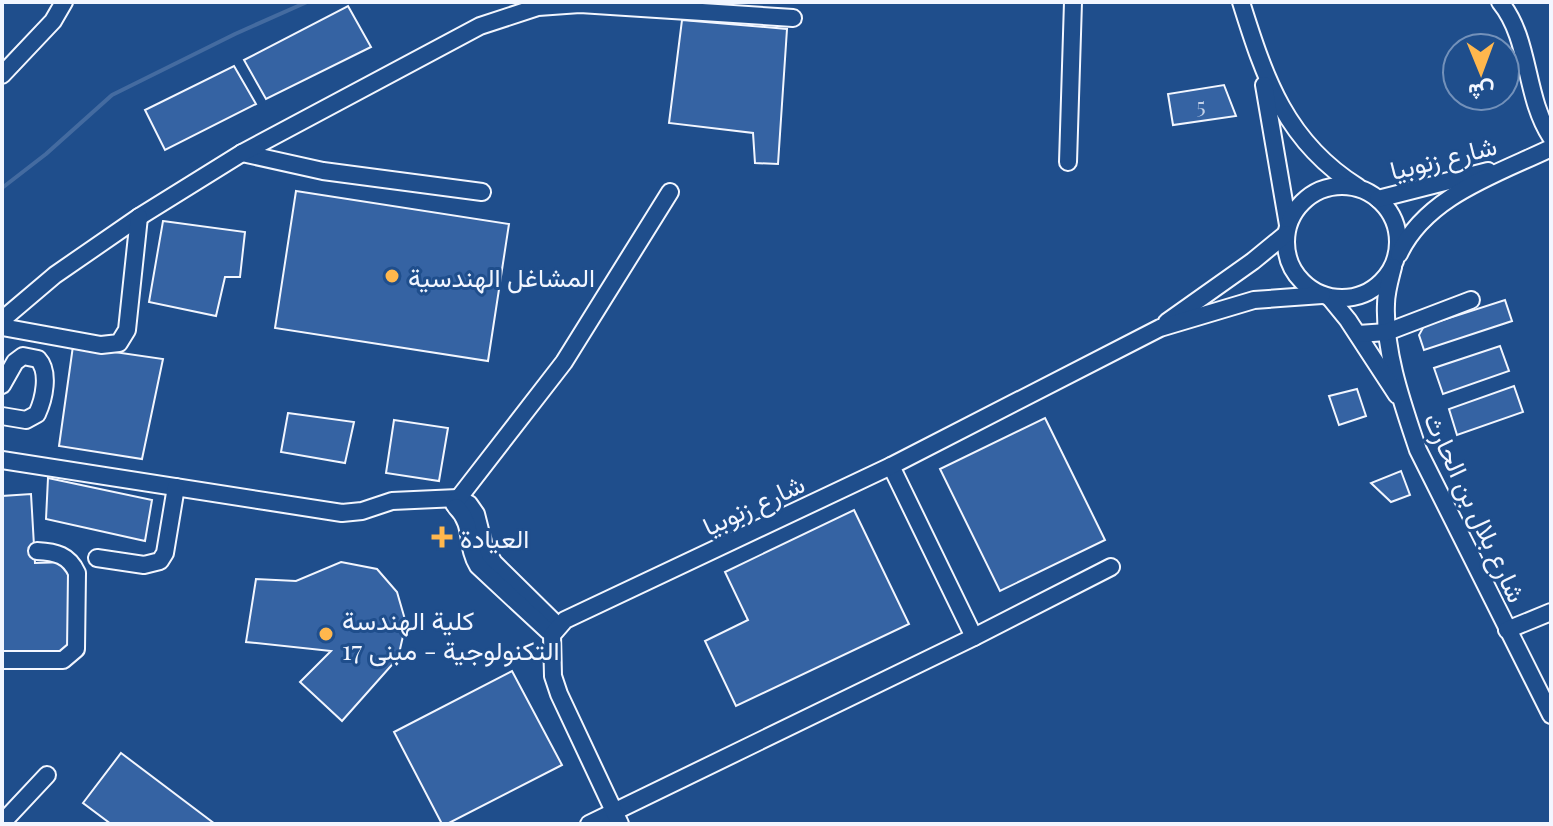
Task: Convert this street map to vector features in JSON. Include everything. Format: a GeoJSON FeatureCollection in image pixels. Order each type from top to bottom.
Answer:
{"type":"FeatureCollection","features":[{"type":"Feature","properties":{"kind":"street"},"geometry":{"type":"LineString","coordinates":[[2,75],[53,21],[64,2]]}},
{"type":"Feature","properties":{"kind":"street"},"geometry":{"type":"LineString","coordinates":[[1068,162],[1073,2]]}},
{"type":"Feature","properties":{"kind":"street"},"geometry":{"type":"LineString","coordinates":[[1241,2],[1260,64],[1274,96],[1297,134],[1332,171],[1378,199],[1397,227],[1399,244],[1394,264],[1373,289],[1360,296],[1326,296],[1308,288],[1290,264],[1260,64]]}},
{"type":"Feature","properties":{"kind":"street"},"geometry":{"type":"LineString","coordinates":[[1500,2],[1514,24],[1540,120],[1551,137]]}},
{"type":"Feature","properties":{"kind":"street"},"geometry":{"type":"LineString","coordinates":[[2,320],[55,275],[139,217],[242,153],[480,26],[538,7],[580,4],[793,18]]}},
{"type":"Feature","properties":{"kind":"street","name":"شارع زنوبيا"},"geometry":{"type":"LineString","coordinates":[[1394,264],[1410,235],[1440,203],[1551,148]]}},
{"type":"Feature","properties":{"kind":"street"},"geometry":{"type":"LineString","coordinates":[[242,153],[323,171],[482,192]]}},
{"type":"Feature","properties":{"kind":"street","name":"شارع زنوبيا"},"geometry":{"type":"LineString","coordinates":[[1378,199],[1520,162]]}},
{"type":"Feature","properties":{"kind":"street"},"geometry":{"type":"LineString","coordinates":[[1287,229],[1296,209],[1310,196],[1326,188],[1344,186],[1362,190]]}},
{"type":"Feature","properties":{"kind":"street"},"geometry":{"type":"LineString","coordinates":[[453,500],[564,362],[670,192]]}},
{"type":"Feature","properties":{"kind":"street"},"geometry":{"type":"LineString","coordinates":[[2,327],[101,345],[119,343],[127,330],[139,217]]}},
{"type":"Feature","properties":{"kind":"street","name":"شارع زنوبيا"},"geometry":{"type":"LineString","coordinates":[[1160,328],[1185,307],[1253,261],[1287,229]]}},
{"type":"Feature","properties":{"kind":"street","name":"شارع بلال بن الحارث"},"geometry":{"type":"LineString","coordinates":[[1394,264],[1386,302],[1387,332],[1402,404],[1430,478],[1551,715]]}},
{"type":"Feature","properties":{"kind":"street","name":"شارع زنوبيا"},"geometry":{"type":"LineString","coordinates":[[555,631],[565,620],[891,466],[1160,328],[1254,300],[1326,296]]}},
{"type":"Feature","properties":{"kind":"street","name":"شارع بلال بن الحارث"},"geometry":{"type":"LineString","coordinates":[[1326,296],[1358,334],[1402,404]]}},
{"type":"Feature","properties":{"kind":"street"},"geometry":{"type":"LineString","coordinates":[[1358,334],[1387,332],[1471,300]]}},
{"type":"Feature","properties":{"kind":"street"},"geometry":{"type":"LineString","coordinates":[[2,385],[7,362],[28,355],[41,362],[45,371],[37,414],[30,419],[2,416]]}},
{"type":"Feature","properties":{"kind":"street"},"geometry":{"type":"LineString","coordinates":[[2,460],[342,513],[362,511],[392,501],[453,500]]}},
{"type":"Feature","properties":{"kind":"street"},"geometry":{"type":"LineString","coordinates":[[891,466],[974,637]]}},
{"type":"Feature","properties":{"kind":"street"},"geometry":{"type":"LineString","coordinates":[[97,558],[144,565],[160,561],[166,549],[176,487]]}},
{"type":"Feature","properties":{"kind":"street"},"geometry":{"type":"LineString","coordinates":[[453,500],[466,517],[481,557],[555,631],[553,676],[617,818]]}},
{"type":"Feature","properties":{"kind":"street"},"geometry":{"type":"LineString","coordinates":[[2,660],[63,660],[73,654],[78,644],[78,579],[74,567],[59,554],[37,551]]}},
{"type":"Feature","properties":{"kind":"street"},"geometry":{"type":"LineString","coordinates":[[589,824],[617,818],[1111,567]]}},
{"type":"Feature","properties":{"kind":"street"},"geometry":{"type":"LineString","coordinates":[[1507,630],[1551,612]]}},
{"type":"Feature","properties":{"kind":"street"},"geometry":{"type":"LineString","coordinates":[[2,823],[47,775]]}},
{"type":"Feature","properties":{"kind":"building"},"geometry":{"type":"Polygon","coordinates":[[[348,6],[371,47],[266,99],[244,60],[348,6]]]}},
{"type":"Feature","properties":{"kind":"building"},"geometry":{"type":"Polygon","coordinates":[[[682,20],[787,29],[778,164],[755,163],[753,133],[669,123],[682,20]]]}},
{"type":"Feature","properties":{"kind":"building"},"geometry":{"type":"Polygon","coordinates":[[[234,66],[256,104],[165,150],[145,110],[234,66]]]}},
{"type":"Feature","properties":{"kind":"building"},"geometry":{"type":"Polygon","coordinates":[[[1224,85],[1236,116],[1173,125],[1168,94],[1224,85]]]}},
{"type":"Feature","properties":{"kind":"building","name":"المشاغل الهندسية"},"geometry":{"type":"Polygon","coordinates":[[[296,191],[509,224],[488,361],[275,328],[296,191]]]}},
{"type":"Feature","properties":{"kind":"building"},"geometry":{"type":"Polygon","coordinates":[[[163,221],[245,232],[240,277],[225,277],[216,316],[149,302],[163,221]]]}},
{"type":"Feature","properties":{"kind":"building"},"geometry":{"type":"Polygon","coordinates":[[[1505,300],[1512,321],[1424,350],[1419,335],[1424,326],[1505,300]]]}},
{"type":"Feature","properties":{"kind":"building"},"geometry":{"type":"Polygon","coordinates":[[[73,346],[163,359],[142,459],[59,446],[73,346]]]}},
{"type":"Feature","properties":{"kind":"building"},"geometry":{"type":"Polygon","coordinates":[[[1500,346],[1509,371],[1443,394],[1434,368],[1500,346]]]}},
{"type":"Feature","properties":{"kind":"building"},"geometry":{"type":"Polygon","coordinates":[[[1514,386],[1523,412],[1457,435],[1449,409],[1514,386]]]}},
{"type":"Feature","properties":{"kind":"building"},"geometry":{"type":"Polygon","coordinates":[[[1357,389],[1366,416],[1339,425],[1329,396],[1357,389]]]}},
{"type":"Feature","properties":{"kind":"building"},"geometry":{"type":"Polygon","coordinates":[[[288,413],[354,422],[345,463],[281,452],[288,413]]]}},
{"type":"Feature","properties":{"kind":"building"},"geometry":{"type":"Polygon","coordinates":[[[1045,418],[1105,540],[1000,591],[940,469],[1045,418]]]}},
{"type":"Feature","properties":{"kind":"building"},"geometry":{"type":"Polygon","coordinates":[[[394,420],[448,428],[439,481],[386,473],[394,420]]]}},
{"type":"Feature","properties":{"kind":"building"},"geometry":{"type":"Polygon","coordinates":[[[1401,471],[1410,495],[1391,502],[1371,483],[1401,471]]]}},
{"type":"Feature","properties":{"kind":"building"},"geometry":{"type":"Polygon","coordinates":[[[48,478],[152,500],[145,541],[46,519],[48,478]]]}},
{"type":"Feature","properties":{"kind":"building"},"geometry":{"type":"Polygon","coordinates":[[[31,494],[35,563],[68,562],[68,651],[2,651],[2,496],[31,494]]]}},
{"type":"Feature","properties":{"kind":"building"},"geometry":{"type":"Polygon","coordinates":[[[854,510],[909,624],[736,706],[705,641],[748,620],[725,572],[854,510]]]}},
{"type":"Feature","properties":{"kind":"building","name":"كلية الهندسة التكنولوجية - مبنى 17"},"geometry":{"type":"Polygon","coordinates":[[[341,562],[377,569],[397,592],[406,623],[398,658],[342,721],[300,682],[331,651],[246,642],[256,579],[296,581],[341,562]]]}},
{"type":"Feature","properties":{"kind":"building"},"geometry":{"type":"Polygon","coordinates":[[[512,671],[562,765],[442,824],[394,732],[512,671]]]}},
{"type":"Feature","properties":{"kind":"building"},"geometry":{"type":"Polygon","coordinates":[[[121,753],[215,824],[111,824],[83,803],[121,753]]]}},
{"type":"Feature","properties":{"kind":"waterway"},"geometry":{"type":"LineString","coordinates":[[2,188],[46,154],[112,95],[307,2]]}},
{"type":"Feature","properties":{"kind":"place","name":"المشاغل الهندسية"},"geometry":{"type":"Point","coordinates":[392,276]}},
{"type":"Feature","properties":{"kind":"place","name":"العيادة"},"geometry":{"type":"Point","coordinates":[442,537]}},
{"type":"Feature","properties":{"kind":"place","name":"كلية الهندسة التكنولوجية - مبنى 17"},"geometry":{"type":"Point","coordinates":[326,634]}}]}
